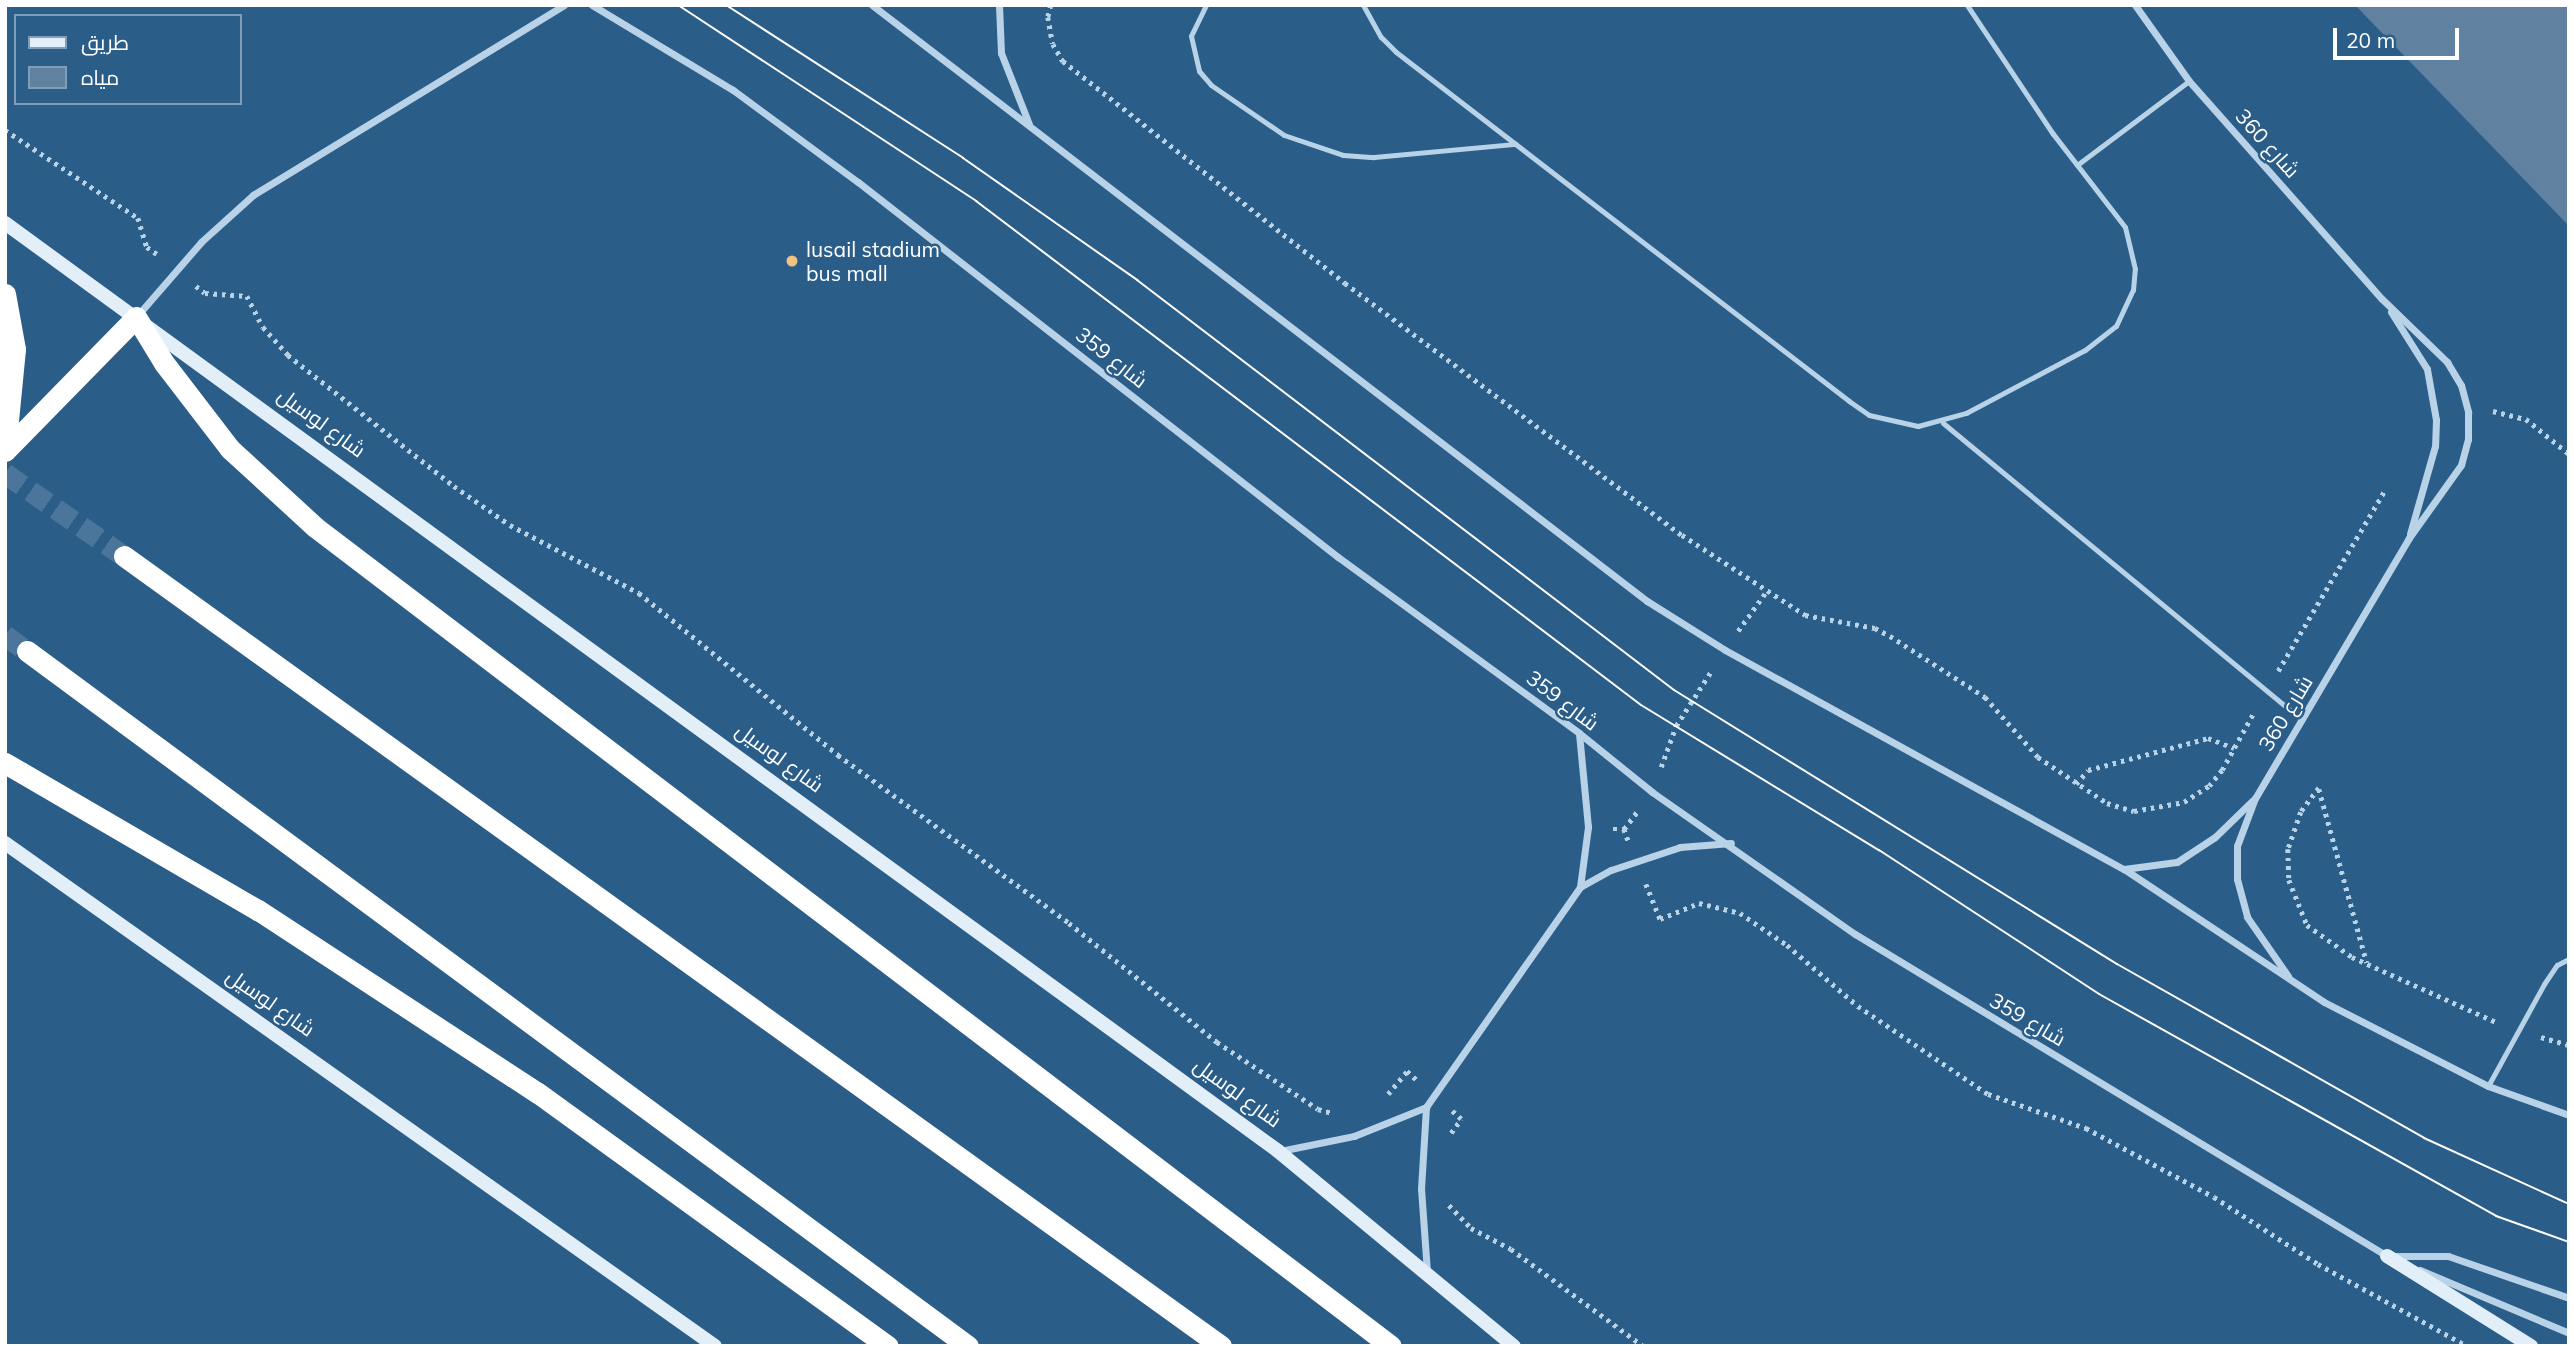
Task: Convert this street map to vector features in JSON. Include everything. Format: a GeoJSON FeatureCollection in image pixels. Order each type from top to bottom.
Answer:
{"type":"FeatureCollection","features":[{"type":"Feature","properties":{"kind":"highway"},"geometry":{"type":"LineString","coordinates":[[5,294],[15,349],[5,451]]}},
{"type":"Feature","properties":{"kind":"highway"},"geometry":{"type":"LineString","coordinates":[[5,451],[136,317],[164,363],[230,449],[315,527],[1391,1346]]}},
{"type":"Feature","properties":{"kind":"highway"},"geometry":{"type":"LineString","coordinates":[[124,556],[1221,1346]]}},
{"type":"Feature","properties":{"kind":"highway"},"geometry":{"type":"LineString","coordinates":[[27,651],[968,1346]]}},
{"type":"Feature","properties":{"kind":"highway"},"geometry":{"type":"LineString","coordinates":[[5,763],[258,911],[538,1093],[888,1346]]}},
{"type":"Feature","properties":{"kind":"street"},"geometry":{"type":"LineString","coordinates":[[136,317],[228,214],[253,195],[564,5]]}},
{"type":"Feature","properties":{"kind":"street","name":"شارع 359"},"geometry":{"type":"LineString","coordinates":[[592,5],[733,90],[837,167],[1338,557],[1579,733],[1652,792],[1731,843],[1855,934],[2387,1256],[2569,1333]]}},
{"type":"Feature","properties":{"kind":"street"},"geometry":{"type":"LineString","coordinates":[[872,5],[1514,502],[1647,601],[1725,650],[2123,869],[2290,980],[2488,1086],[2569,1115]]}},
{"type":"Feature","properties":{"kind":"street"},"geometry":{"type":"LineString","coordinates":[[999,5],[1001,53],[1029,125]]}},
{"type":"Feature","properties":{"kind":"street","name":"شارع 360"},"geometry":{"type":"LineString","coordinates":[[2135,5],[2189,81],[2382,299],[2447,362],[2461,385],[2468,412],[2468,439],[2461,465],[2409,538],[2255,798],[2237,846],[2241,900],[2257,936],[2290,980]]}},
{"type":"Feature","properties":{"kind":"street","name":"شارع لوسيل"},"geometry":{"type":"LineString","coordinates":[[5,223],[1278,1151],[1514,1346]]}},
{"type":"Feature","properties":{"kind":"street","name":"شارع 360"},"geometry":{"type":"LineString","coordinates":[[2382,299],[2415,346],[2434,394],[2435,446],[2409,538]]}},
{"type":"Feature","properties":{"kind":"street"},"geometry":{"type":"LineString","coordinates":[[1427,1272],[1421,1189],[1426,1107],[1580,887],[1588,827],[1579,733]]}},
{"type":"Feature","properties":{"kind":"street","name":"شارع 360"},"geometry":{"type":"LineString","coordinates":[[2123,869],[2178,862],[2215,837],[2255,798]]}},
{"type":"Feature","properties":{"kind":"street","name":"شارع لوسيل"},"geometry":{"type":"LineString","coordinates":[[5,843],[715,1346]]}},
{"type":"Feature","properties":{"kind":"street"},"geometry":{"type":"LineString","coordinates":[[1580,887],[1636,860],[1680,847],[1731,843]]}},
{"type":"Feature","properties":{"kind":"street"},"geometry":{"type":"LineString","coordinates":[[1278,1151],[1354,1136],[1426,1107]]}},
{"type":"Feature","properties":{"kind":"street"},"geometry":{"type":"LineString","coordinates":[[2387,1256],[2448,1256],[2569,1297]]}},
{"type":"Feature","properties":{"kind":"street"},"geometry":{"type":"LineString","coordinates":[[2387,1256],[2531,1346]]}},
{"type":"Feature","properties":{"kind":"lane"},"geometry":{"type":"LineString","coordinates":[[1206,5],[1191,36],[1199,71],[1211,85],[1284,135],[1333,153],[1374,157],[1516,144]]}},
{"type":"Feature","properties":{"kind":"lane"},"geometry":{"type":"LineString","coordinates":[[1363,5],[1381,37],[1396,52],[1870,415],[1918,426],[1943,423],[2084,350],[2116,326],[2126,309],[2136,269],[2125,227],[2077,165],[1967,5]]}},
{"type":"Feature","properties":{"kind":"lane"},"geometry":{"type":"LineString","coordinates":[[2077,165],[2189,81]]}},
{"type":"Feature","properties":{"kind":"lane"},"geometry":{"type":"LineString","coordinates":[[1943,423],[2302,720]]}},
{"type":"Feature","properties":{"kind":"lane"},"geometry":{"type":"LineString","coordinates":[[2488,1086],[2557,965],[2569,959]]}},
{"type":"Feature","properties":{"kind":"path"},"geometry":{"type":"LineString","coordinates":[[1051,5],[1048,17],[1053,44],[1063,61],[1092,89],[1345,283],[1682,535],[1766,592],[1805,615],[1875,628],[1984,697],[2038,757],[2107,803],[2134,811],[2155,809],[2184,803],[2209,786],[2384,492]]}},
{"type":"Feature","properties":{"kind":"path"},"geometry":{"type":"LineString","coordinates":[[5,130],[138,218],[147,247],[205,293],[247,296],[263,327],[288,355],[454,485],[510,525],[639,593],[806,730],[950,841],[1069,923],[1217,1042],[1318,1109],[1344,1113]]}},
{"type":"Feature","properties":{"kind":"path"},"geometry":{"type":"LineString","coordinates":[[2468,412],[2507,411],[2526,419],[2569,454]]}},
{"type":"Feature","properties":{"kind":"path"},"geometry":{"type":"LineString","coordinates":[[1624,829],[1652,792],[1676,726],[1766,592]]}},
{"type":"Feature","properties":{"kind":"path"},"geometry":{"type":"LineString","coordinates":[[2076,784],[2088,771],[2208,738],[2234,748]]}},
{"type":"Feature","properties":{"kind":"path"},"geometry":{"type":"LineString","coordinates":[[2367,964],[2319,788],[2294,827],[2289,880],[2307,925],[2322,940],[2367,964],[2518,1031],[2569,1045]]}},
{"type":"Feature","properties":{"kind":"path"},"geometry":{"type":"LineString","coordinates":[[1588,827],[1624,829]]}},
{"type":"Feature","properties":{"kind":"path"},"geometry":{"type":"LineString","coordinates":[[1624,829],[1660,919],[1699,903],[1740,913],[1787,945],[1867,1013],[1987,1094],[2086,1128],[2214,1196],[2318,1264],[2467,1346]]}},
{"type":"Feature","properties":{"kind":"path"},"geometry":{"type":"LineString","coordinates":[[1379,1102],[1407,1071],[1461,1119],[1449,1139]]}},
{"type":"Feature","properties":{"kind":"path"},"geometry":{"type":"LineString","coordinates":[[1444,1195],[1453,1212],[1471,1228],[1511,1249],[1643,1346]]}},
{"type":"Feature","properties":{"kind":"water"},"geometry":{"type":"Polygon","coordinates":[[[2355,5],[2569,5],[2569,226],[2355,5]]]}},
{"type":"Feature","properties":{"kind":"tunnel"},"geometry":{"type":"LineString","coordinates":[[5,473],[124,556]]}},
{"type":"Feature","properties":{"kind":"tunnel"},"geometry":{"type":"LineString","coordinates":[[5,635],[27,651]]}},
{"type":"Feature","properties":{"kind":"tram line"},"geometry":{"type":"LineString","coordinates":[[678,5],[976,201],[1641,705],[1879,850],[2099,994],[2496,1216],[2569,1242]]}},
{"type":"Feature","properties":{"kind":"tram line"},"geometry":{"type":"LineString","coordinates":[[726,5],[963,158],[1137,280],[1674,690],[2117,964],[2424,1138],[2569,1204]]}},
{"type":"Feature","properties":{"kind":"place","name":"lusail stadium bus mall"},"geometry":{"type":"Point","coordinates":[792,261]}}]}
